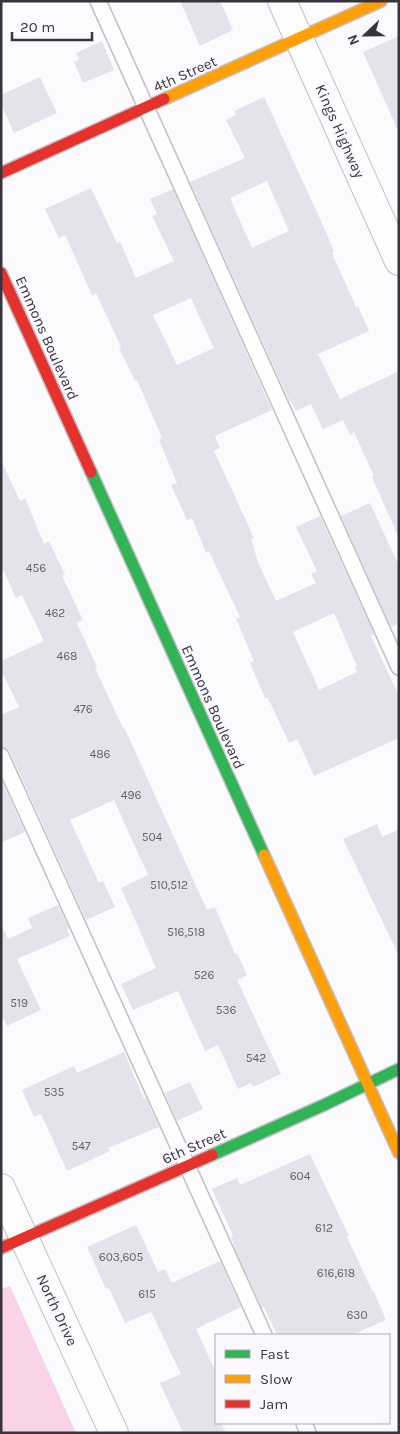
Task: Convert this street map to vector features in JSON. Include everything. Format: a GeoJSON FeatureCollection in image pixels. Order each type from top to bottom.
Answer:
{"type":"FeatureCollection","features":[{"type":"Feature","properties":{"kind":"street","name":"Kings Highway"},"geometry":{"type":"LineString","coordinates":[[282,1],[399,261]]}},
{"type":"Feature","properties":{"kind":"street","name":"4th Street"},"geometry":{"type":"LineString","coordinates":[[1,173],[381,1]]}},
{"type":"Feature","properties":{"kind":"street","name":"Emmons Boulevard"},"geometry":{"type":"LineString","coordinates":[[1,273],[399,1153]]}},
{"type":"Feature","properties":{"kind":"street","name":"6th Street"},"geometry":{"type":"LineString","coordinates":[[13,1243],[324,1105],[399,1069]]}},
{"type":"Feature","properties":{"kind":"street","name":"North Drive"},"geometry":{"type":"LineString","coordinates":[[1,1188],[13,1243],[114,1433]]}},
{"type":"Feature","properties":{"kind":"lane"},"geometry":{"type":"LineString","coordinates":[[98,1],[399,667]]}},
{"type":"Feature","properties":{"kind":"lane"},"geometry":{"type":"LineString","coordinates":[[1,756],[264,1334]]}},
{"type":"Feature","properties":{"kind":"shaded area"},"geometry":{"type":"Polygon","coordinates":[[[10,1286],[76,1433],[1,1433],[1,1289],[10,1286]]]}},
{"type":"Feature","properties":{"kind":"building"},"geometry":{"type":"Polygon","coordinates":[[[180,1],[220,1],[233,30],[200,46],[180,1]]]}},
{"type":"Feature","properties":{"kind":"building"},"geometry":{"type":"Polygon","coordinates":[[[399,36],[399,133],[363,52],[399,36]]]}},
{"type":"Feature","properties":{"kind":"building"},"geometry":{"type":"Polygon","coordinates":[[[102,41],[114,70],[83,83],[74,62],[79,59],[76,53],[102,41]]]}},
{"type":"Feature","properties":{"kind":"building"},"geometry":{"type":"Polygon","coordinates":[[[40,77],[57,113],[14,133],[1,104],[1,95],[40,77]]]}},
{"type":"Feature","properties":{"kind":"building"},"geometry":{"type":"Polygon","coordinates":[[[264,97],[326,232],[334,252],[332,253],[356,307],[358,306],[369,331],[318,354],[340,399],[399,371],[399,538],[354,432],[350,435],[343,420],[323,429],[311,404],[296,411],[290,402],[190,182],[245,158],[226,120],[236,115],[234,111],[264,97]],[[267,181],[230,198],[252,248],[289,231],[267,181]]]}},
{"type":"Feature","properties":{"kind":"building"},"geometry":{"type":"Polygon","coordinates":[[[91,188],[117,243],[120,242],[136,278],[174,261],[152,216],[157,214],[150,199],[173,189],[272,410],[215,436],[220,448],[214,451],[254,538],[251,539],[258,562],[276,601],[316,583],[311,574],[317,571],[296,527],[320,516],[374,634],[371,636],[399,696],[399,738],[314,776],[297,739],[289,743],[268,698],[265,698],[250,663],[254,661],[236,619],[240,617],[209,551],[206,553],[192,518],[187,520],[171,485],[177,483],[159,440],[162,438],[137,380],[135,381],[119,348],[121,347],[96,293],[92,295],[65,235],[59,238],[45,209],[91,188]],[[191,298],[153,315],[177,365],[214,348],[191,298]],[[334,613],[293,632],[319,690],[357,672],[355,667],[357,666],[334,613]]]}},
{"type":"Feature","properties":{"kind":"building"},"geometry":{"type":"Polygon","coordinates":[[[1,460],[20,501],[25,498],[44,544],[49,541],[65,575],[62,576],[83,620],[77,623],[97,667],[95,668],[124,727],[207,910],[215,907],[235,954],[237,953],[247,975],[237,980],[281,1074],[253,1087],[251,1083],[238,1089],[218,1045],[205,1051],[178,991],[133,1010],[121,984],[156,968],[121,888],[148,875],[114,800],[70,820],[99,883],[103,881],[115,907],[86,920],[10,752],[6,748],[1,747],[1,715],[19,707],[1,670],[1,661],[44,641],[22,595],[16,598],[1,565],[1,460]]]}},
{"type":"Feature","properties":{"kind":"building"},"geometry":{"type":"Polygon","coordinates":[[[370,503],[399,566],[399,623],[391,627],[341,516],[370,503]]]}},
{"type":"Feature","properties":{"kind":"building"},"geometry":{"type":"Polygon","coordinates":[[[1,779],[25,832],[1,843],[1,779]]]}},
{"type":"Feature","properties":{"kind":"building"},"geometry":{"type":"Polygon","coordinates":[[[377,824],[382,837],[399,829],[399,956],[343,839],[377,824]]]}},
{"type":"Feature","properties":{"kind":"building"},"geometry":{"type":"Polygon","coordinates":[[[58,905],[69,928],[67,929],[70,936],[17,959],[41,1010],[7,1026],[1,1013],[1,924],[8,939],[32,928],[28,918],[58,905]]]}},
{"type":"Feature","properties":{"kind":"building"},"geometry":{"type":"Polygon","coordinates":[[[124,1052],[144,1099],[146,1098],[159,1127],[108,1148],[110,1151],[67,1171],[41,1114],[34,1117],[22,1090],[74,1066],[77,1073],[124,1052]]]}},
{"type":"Feature","properties":{"kind":"building"},"geometry":{"type":"Polygon","coordinates":[[[190,1082],[203,1109],[177,1121],[165,1093],[190,1082]]]}},
{"type":"Feature","properties":{"kind":"building"},"geometry":{"type":"Polygon","coordinates":[[[310,1154],[386,1320],[354,1334],[277,1334],[264,1307],[262,1308],[237,1254],[231,1237],[233,1236],[212,1189],[237,1178],[240,1185],[310,1154]]]}},
{"type":"Feature","properties":{"kind":"building"},"geometry":{"type":"Polygon","coordinates":[[[136,1225],[158,1272],[165,1269],[172,1283],[220,1261],[241,1307],[196,1329],[215,1370],[215,1424],[222,1424],[226,1433],[183,1433],[160,1383],[181,1374],[151,1312],[125,1323],[109,1288],[106,1289],[87,1247],[136,1225]]]}},
{"type":"Feature","properties":{"kind":"traffic: fast"},"geometry":{"type":"LineString","coordinates":[[91,472],[264,855]]}},
{"type":"Feature","properties":{"kind":"traffic: fast"},"geometry":{"type":"LineString","coordinates":[[212,1155],[399,1069]]}},
{"type":"Feature","properties":{"kind":"traffic: slow"},"geometry":{"type":"LineString","coordinates":[[164,99],[381,1]]}},
{"type":"Feature","properties":{"kind":"traffic: slow"},"geometry":{"type":"LineString","coordinates":[[264,855],[399,1153]]}},
{"type":"Feature","properties":{"kind":"traffic: jam"},"geometry":{"type":"LineString","coordinates":[[1,173],[164,99]]}},
{"type":"Feature","properties":{"kind":"traffic: jam"},"geometry":{"type":"LineString","coordinates":[[1,273],[91,472]]}},
{"type":"Feature","properties":{"kind":"traffic: jam"},"geometry":{"type":"LineString","coordinates":[[1,1248],[212,1155]]}}]}
